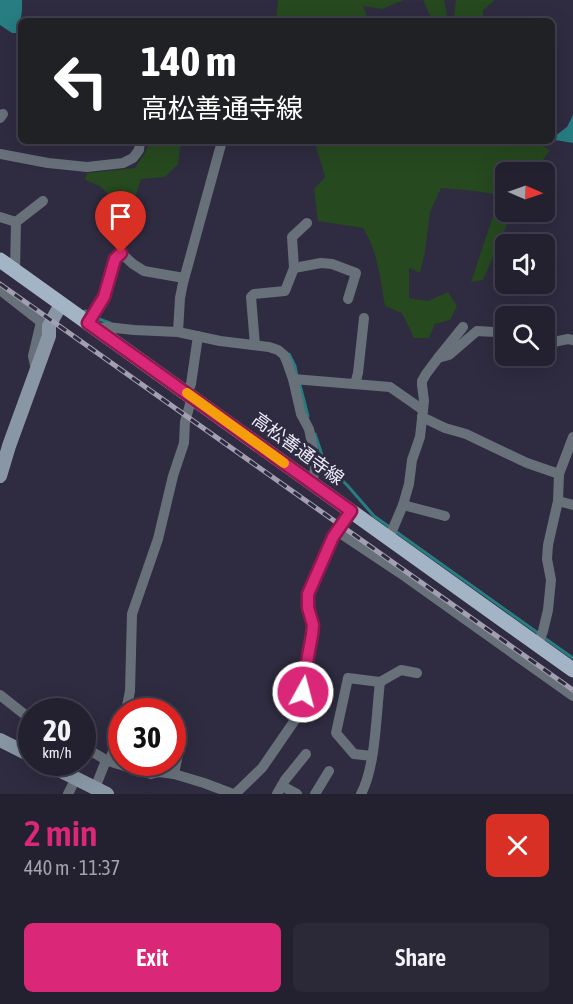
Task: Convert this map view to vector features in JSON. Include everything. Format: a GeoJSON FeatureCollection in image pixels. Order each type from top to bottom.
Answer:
{"type":"FeatureCollection","features":[{"type":"Feature","properties":{"kind":"main road","name":"高松善通寺線"},"geometry":{"type":"LineString","coordinates":[[0,260],[573,670]]}},
{"type":"Feature","properties":{"kind":"street"},"geometry":{"type":"LineString","coordinates":[[0,154],[48,163],[87,167],[123,163],[134,158],[140,144]]}},
{"type":"Feature","properties":{"kind":"street"},"geometry":{"type":"LineString","coordinates":[[178,332],[184,278],[221,144]]}},
{"type":"Feature","properties":{"kind":"street"},"geometry":{"type":"LineString","coordinates":[[16,222],[43,201]]}},
{"type":"Feature","properties":{"kind":"street"},"geometry":{"type":"LineString","coordinates":[[0,217],[16,222]]}},
{"type":"Feature","properties":{"kind":"street"},"geometry":{"type":"LineString","coordinates":[[15,271],[16,222]]}},
{"type":"Feature","properties":{"kind":"street"},"geometry":{"type":"LineString","coordinates":[[255,345],[251,297],[255,294],[285,291],[294,268],[292,237],[307,223]]}},
{"type":"Feature","properties":{"kind":"street"},"geometry":{"type":"LineString","coordinates":[[184,278],[144,271],[121,253],[115,259],[93,326],[178,332],[278,350],[284,355],[293,379],[301,414],[309,429],[315,469],[312,483]]}},
{"type":"Feature","properties":{"kind":"street"},"geometry":{"type":"LineString","coordinates":[[294,268],[321,263],[332,264],[356,273],[348,299]]}},
{"type":"Feature","properties":{"kind":"street"},"geometry":{"type":"LineString","coordinates":[[0,290],[42,322],[33,356],[36,373]]}},
{"type":"Feature","properties":{"kind":"street"},"geometry":{"type":"LineString","coordinates":[[0,477],[5,444],[36,373],[49,336],[49,326],[61,304]]}},
{"type":"Feature","properties":{"kind":"street"},"geometry":{"type":"LineString","coordinates":[[355,384],[364,318]]}},
{"type":"Feature","properties":{"kind":"street"},"geometry":{"type":"LineString","coordinates":[[389,538],[403,505],[412,460],[420,437],[424,400],[422,381],[464,327]]}},
{"type":"Feature","properties":{"kind":"street"},"geometry":{"type":"LineString","coordinates":[[438,358],[449,356],[477,331],[495,332]]}},
{"type":"Feature","properties":{"kind":"street"},"geometry":{"type":"LineString","coordinates":[[129,698],[132,614],[158,539],[183,443],[198,336]]}},
{"type":"Feature","properties":{"kind":"street"},"geometry":{"type":"LineString","coordinates":[[555,342],[573,340]]}},
{"type":"Feature","properties":{"kind":"street"},"geometry":{"type":"LineString","coordinates":[[293,379],[390,387],[445,428],[466,434],[527,464],[559,474]]}},
{"type":"Feature","properties":{"kind":"street"},"geometry":{"type":"LineString","coordinates":[[538,644],[548,610],[551,580],[547,559],[548,544],[558,501],[559,474],[573,437]]}},
{"type":"Feature","properties":{"kind":"street"},"geometry":{"type":"LineString","coordinates":[[558,501],[573,505]]}},
{"type":"Feature","properties":{"kind":"street"},"geometry":{"type":"LineString","coordinates":[[403,505],[445,516]]}},
{"type":"Feature","properties":{"kind":"street"},"geometry":{"type":"LineString","coordinates":[[181,776],[234,794],[262,768],[293,723],[300,707],[312,635],[313,625],[308,608],[308,594],[333,537],[351,511]]}},
{"type":"Feature","properties":{"kind":"street"},"geometry":{"type":"LineString","coordinates":[[337,531],[573,696]]}},
{"type":"Feature","properties":{"kind":"street"},"geometry":{"type":"LineString","coordinates":[[372,756],[354,754],[336,733],[348,678],[380,682],[401,670],[417,673]]}},
{"type":"Feature","properties":{"kind":"street"},"geometry":{"type":"LineString","coordinates":[[361,794],[372,756],[380,682]]}},
{"type":"Feature","properties":{"kind":"street"},"geometry":{"type":"LineString","coordinates":[[0,695],[18,709]]}},
{"type":"Feature","properties":{"kind":"street"},"geometry":{"type":"LineString","coordinates":[[0,740],[18,749]]}},
{"type":"Feature","properties":{"kind":"street"},"geometry":{"type":"LineString","coordinates":[[72,776],[101,791],[105,763],[108,761],[96,754]]}},
{"type":"Feature","properties":{"kind":"street"},"geometry":{"type":"LineString","coordinates":[[297,794],[279,790],[306,754]]}},
{"type":"Feature","properties":{"kind":"street"},"geometry":{"type":"LineString","coordinates":[[315,794],[329,771]]}},
{"type":"Feature","properties":{"kind":"street"},"geometry":{"type":"LineString","coordinates":[[68,794],[76,778]]}},
{"type":"Feature","properties":{"kind":"shaded area"},"geometry":{"type":"Polygon","coordinates":[[[0,0],[22,0],[21,18],[18,18],[18,33],[12,33],[0,25],[0,0]]]}},
{"type":"Feature","properties":{"kind":"shaded area"},"geometry":{"type":"Polygon","coordinates":[[[278,0],[404,0],[382,9],[363,6],[368,18],[276,18],[278,0]]]}},
{"type":"Feature","properties":{"kind":"shaded area"},"geometry":{"type":"Polygon","coordinates":[[[423,0],[444,0],[447,18],[431,18],[423,0]]]}},
{"type":"Feature","properties":{"kind":"shaded area"},"geometry":{"type":"Polygon","coordinates":[[[456,0],[495,0],[483,10],[483,18],[455,18],[456,0]]]}},
{"type":"Feature","properties":{"kind":"shaded area"},"geometry":{"type":"Polygon","coordinates":[[[573,115],[573,143],[555,140],[555,136],[567,127],[573,115]]]}},
{"type":"Feature","properties":{"kind":"shaded area"},"geometry":{"type":"Polygon","coordinates":[[[149,144],[182,144],[178,164],[165,177],[141,179],[134,200],[108,194],[100,186],[85,180],[87,173],[135,168],[149,144]]]}},
{"type":"Feature","properties":{"kind":"shaded area"},"geometry":{"type":"Polygon","coordinates":[[[316,144],[539,144],[550,150],[541,162],[495,162],[495,194],[441,188],[430,212],[420,273],[409,268],[409,298],[428,301],[448,292],[457,306],[450,320],[435,324],[429,338],[414,338],[402,313],[385,306],[375,256],[363,228],[318,221],[314,189],[325,177],[316,144]]]}},
{"type":"Feature","properties":{"kind":"shaded area"},"geometry":{"type":"Polygon","coordinates":[[[495,210],[495,222],[508,222],[503,234],[495,234],[495,252],[483,280],[471,282],[495,210]]]}},
{"type":"Feature","properties":{"kind":"waterway"},"geometry":{"type":"LineString","coordinates":[[81,312],[86,311],[110,323]]}},
{"type":"Feature","properties":{"kind":"waterway"},"geometry":{"type":"LineString","coordinates":[[289,354],[297,376]]}},
{"type":"Feature","properties":{"kind":"waterway"},"geometry":{"type":"LineString","coordinates":[[300,385],[308,416]]}},
{"type":"Feature","properties":{"kind":"waterway"},"geometry":{"type":"LineString","coordinates":[[315,434],[325,464],[374,516],[538,633]]}},
{"type":"Feature","properties":{"kind":"waterway"},"geometry":{"type":"LineString","coordinates":[[543,637],[573,658]]}},
{"type":"Feature","properties":{"kind":"railway"},"geometry":{"type":"LineString","coordinates":[[0,284],[573,690]]}},
{"type":"Feature","properties":{"kind":"slow traffic"},"geometry":{"type":"LineString","coordinates":[[187,393],[284,463]]}},
{"type":"Feature","properties":{"kind":"route"},"geometry":{"type":"LineString","coordinates":[[121,253],[115,259],[104,297],[88,323],[351,511],[333,537],[308,594],[308,608],[313,625],[303,692]]}}]}
